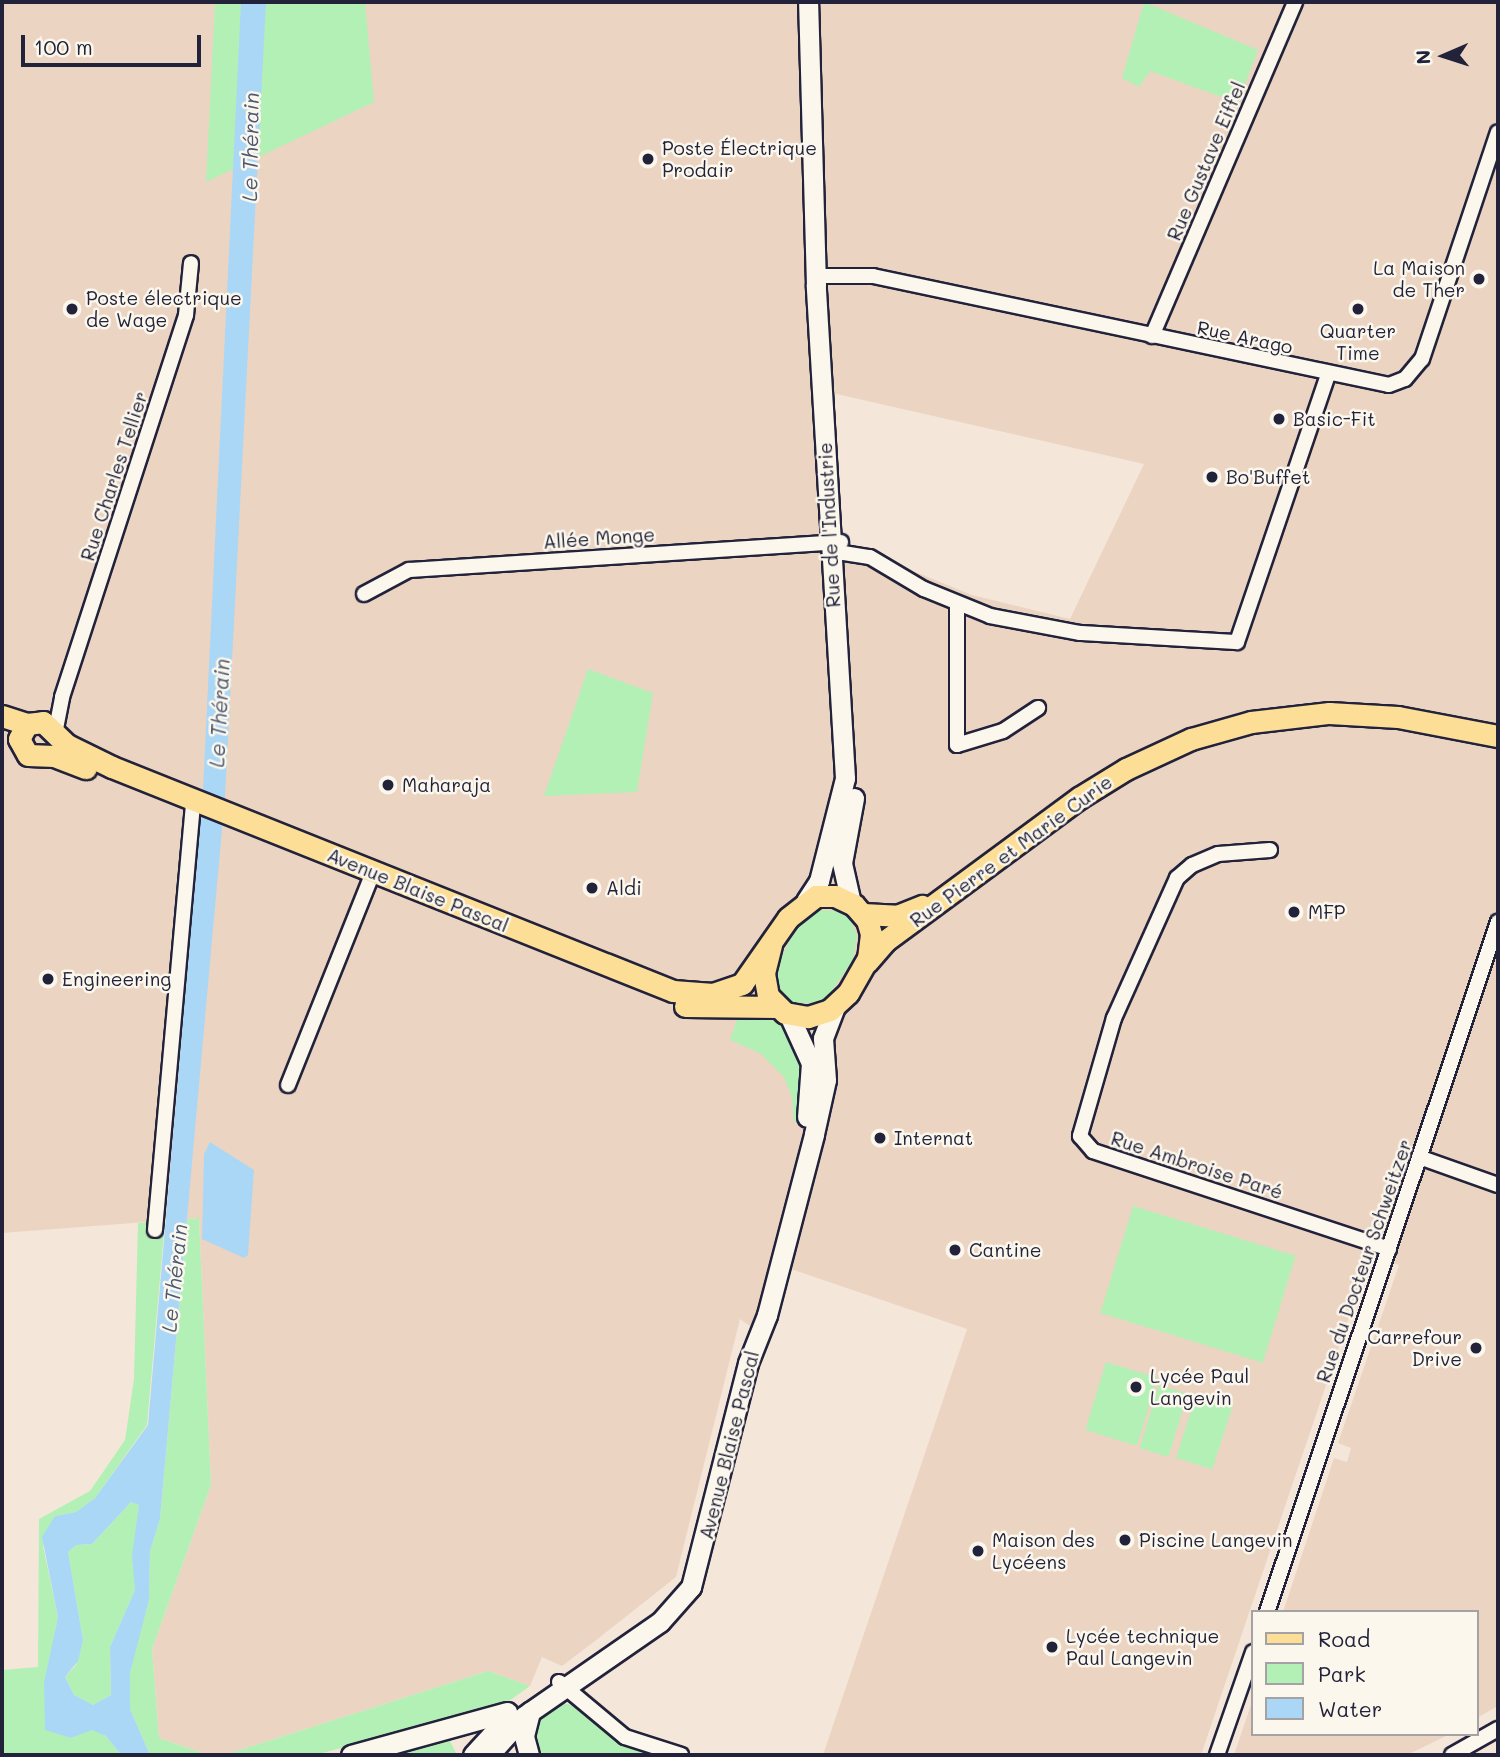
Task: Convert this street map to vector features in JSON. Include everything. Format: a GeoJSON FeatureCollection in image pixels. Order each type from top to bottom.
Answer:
{"type":"FeatureCollection","features":[{"type":"Feature","properties":{"kind":"main road","name":"Rue Pierre et Marie Curie"},"geometry":{"type":"LineString","coordinates":[[857,909],[891,917],[917,909],[1096,772],[1144,747],[1199,727],[1266,710],[1337,704],[1419,709],[1498,724]]}},
{"type":"Feature","properties":{"kind":"main road","name":"Rue Pierre et Marie Curie"},"geometry":{"type":"LineString","coordinates":[[864,967],[884,941],[1079,798],[1132,766],[1191,739],[1261,721],[1338,713],[1398,717],[1498,736]]}},
{"type":"Feature","properties":{"kind":"main road","name":"Avenue Blaise Pascal"},"geometry":{"type":"LineString","coordinates":[[2,716],[20,729],[30,756],[52,741]]}},
{"type":"Feature","properties":{"kind":"main road","name":"Avenue Blaise Pascal"},"geometry":{"type":"LineString","coordinates":[[20,729],[46,723],[52,741],[195,807],[672,1003],[703,1009],[783,1011],[814,1016],[835,1007],[864,967],[871,941],[857,909]]}},
{"type":"Feature","properties":{"kind":"main road","name":"Avenue Blaise Pascal"},"geometry":{"type":"LineString","coordinates":[[371,878],[673,991],[713,994],[734,989],[752,975],[788,918],[806,901]]}},
{"type":"Feature","properties":{"kind":"main road"},"geometry":{"type":"LineString","coordinates":[[806,901],[829,895],[857,909]]}},
{"type":"Feature","properties":{"kind":"main road","name":"Avenue Blaise Pascal"},"geometry":{"type":"LineString","coordinates":[[771,945],[764,979],[783,1011]]}},
{"type":"Feature","properties":{"kind":"street","name":"Rue de l'Industrie"},"geometry":{"type":"LineString","coordinates":[[808,2],[820,276],[854,789],[842,868],[857,909]]}},
{"type":"Feature","properties":{"kind":"street","name":"Rue Gustave Eiffel"},"geometry":{"type":"LineString","coordinates":[[1152,336],[1295,2]]}},
{"type":"Feature","properties":{"kind":"street","name":"Rue Arago"},"geometry":{"type":"LineString","coordinates":[[820,276],[873,276],[1328,375],[1389,385],[1405,379],[1417,366],[1498,132]]}},
{"type":"Feature","properties":{"kind":"street","name":"Rue Charles Tellier"},"geometry":{"type":"LineString","coordinates":[[52,741],[62,697],[186,315],[191,263]]}},
{"type":"Feature","properties":{"kind":"street"},"geometry":{"type":"LineString","coordinates":[[836,546],[877,560],[957,604],[1080,634],[1237,642],[1328,375]]}},
{"type":"Feature","properties":{"kind":"street","name":"Rue de l'Industrie"},"geometry":{"type":"LineString","coordinates":[[806,901],[820,876],[845,778],[836,546]]}},
{"type":"Feature","properties":{"kind":"street","name":"Allée Monge"},"geometry":{"type":"LineString","coordinates":[[364,594],[409,570],[836,546]]}},
{"type":"Feature","properties":{"kind":"street"},"geometry":{"type":"LineString","coordinates":[[957,604],[957,745],[997,734],[1038,708]]}},
{"type":"Feature","properties":{"kind":"street"},"geometry":{"type":"LineString","coordinates":[[20,729],[62,697]]}},
{"type":"Feature","properties":{"kind":"street"},"geometry":{"type":"LineString","coordinates":[[155,1230],[195,807]]}},
{"type":"Feature","properties":{"kind":"street","name":"Rue Ambroise Paré"},"geometry":{"type":"LineString","coordinates":[[1270,850],[1218,854],[1192,864],[1177,878],[1114,1018],[1080,1136],[1093,1151],[1389,1249]]}},
{"type":"Feature","properties":{"kind":"street"},"geometry":{"type":"LineString","coordinates":[[288,1085],[371,878]]}},
{"type":"Feature","properties":{"kind":"street","name":"Rue du Docteur Schweitzer"},"geometry":{"type":"LineString","coordinates":[[1268,1610],[1498,922]]}},
{"type":"Feature","properties":{"kind":"street","name":"Avenue Blaise Pascal"},"geometry":{"type":"LineString","coordinates":[[561,1684],[667,1616],[694,1580],[748,1363],[767,1315],[823,1100],[823,1038],[835,1007]]}},
{"type":"Feature","properties":{"kind":"street","name":"Avenue Blaise Pascal"},"geometry":{"type":"LineString","coordinates":[[483,1751],[527,1708],[660,1609],[685,1575],[809,1106],[809,1055],[783,1011]]}},
{"type":"Feature","properties":{"kind":"street"},"geometry":{"type":"LineString","coordinates":[[1419,1157],[1498,1185]]}},
{"type":"Feature","properties":{"kind":"street"},"geometry":{"type":"LineString","coordinates":[[1217,1755],[1252,1655]]}},
{"type":"Feature","properties":{"kind":"street"},"geometry":{"type":"LineString","coordinates":[[561,1684],[625,1737],[681,1755]]}},
{"type":"Feature","properties":{"kind":"street"},"geometry":{"type":"LineString","coordinates":[[351,1755],[465,1727],[527,1708],[524,1736],[529,1755]]}},
{"type":"Feature","properties":{"kind":"street"},"geometry":{"type":"LineString","coordinates":[[465,1727],[483,1751]]}},
{"type":"Feature","properties":{"kind":"street"},"geometry":{"type":"LineString","coordinates":[[1452,1755],[1498,1728]]}},
{"type":"Feature","properties":{"kind":"shaded area"},"geometry":{"type":"Polygon","coordinates":[[[2,2],[1498,2],[1498,1706],[1479,1717],[1479,1610],[1284,1610],[1334,1458],[1347,1462],[1351,1448],[1338,1443],[1399,1265],[1370,1255],[1201,1755],[823,1755],[967,1329],[788,1268],[768,1339],[740,1319],[676,1577],[562,1666],[542,1657],[530,1686],[488,1671],[224,1755],[208,1755],[159,1738],[152,1649],[211,1485],[199,1218],[2,1233],[2,2]],[[819,390],[825,535],[972,595],[1070,619],[1144,464],[819,390]]]}},
{"type":"Feature","properties":{"kind":"shaded area"},"geometry":{"type":"Polygon","coordinates":[[[1252,1702],[1252,1736],[1446,1736],[1407,1755],[1234,1755],[1252,1702]]]}},
{"type":"Feature","properties":{"kind":"green space"},"geometry":{"type":"Polygon","coordinates":[[[215,2],[365,2],[374,102],[206,182],[215,2]]]}},
{"type":"Feature","properties":{"kind":"green space"},"geometry":{"type":"Polygon","coordinates":[[[1144,2],[1258,50],[1238,103],[1150,71],[1139,87],[1122,78],[1144,2]]]}},
{"type":"Feature","properties":{"kind":"green space"},"geometry":{"type":"Polygon","coordinates":[[[588,669],[653,693],[637,792],[544,796],[588,669]]]}},
{"type":"Feature","properties":{"kind":"green space"},"geometry":{"type":"Polygon","coordinates":[[[820,910],[838,911],[851,920],[857,936],[853,960],[824,1002],[794,1004],[779,990],[777,966],[797,926],[820,910]]]}},
{"type":"Feature","properties":{"kind":"green space"},"geometry":{"type":"Polygon","coordinates":[[[768,1013],[791,1028],[803,1054],[800,1124],[794,1122],[792,1097],[784,1077],[760,1053],[730,1040],[737,1019],[744,1014],[768,1013]]]}},
{"type":"Feature","properties":{"kind":"green space"},"geometry":{"type":"Polygon","coordinates":[[[1133,1206],[1296,1256],[1263,1363],[1100,1313],[1133,1206]]]}},
{"type":"Feature","properties":{"kind":"green space"},"geometry":{"type":"Polygon","coordinates":[[[199,1218],[211,1485],[152,1649],[159,1738],[208,1755],[150,1755],[130,1709],[129,1673],[149,1600],[150,1551],[160,1519],[187,1219],[199,1218]]]}},
{"type":"Feature","properties":{"kind":"green space"},"geometry":{"type":"Polygon","coordinates":[[[165,1221],[147,1425],[95,1498],[76,1512],[55,1516],[43,1546],[58,1617],[46,1677],[45,1729],[71,1738],[92,1729],[106,1736],[121,1755],[2,1755],[2,1670],[38,1667],[39,1519],[90,1491],[125,1440],[134,1379],[138,1223],[165,1221]]]}},
{"type":"Feature","properties":{"kind":"green space"},"geometry":{"type":"Polygon","coordinates":[[[1106,1362],[1158,1378],[1137,1446],[1085,1430],[1106,1362]]]}},
{"type":"Feature","properties":{"kind":"green space"},"geometry":{"type":"Polygon","coordinates":[[[1159,1385],[1188,1394],[1168,1457],[1140,1448],[1159,1385]]]}},
{"type":"Feature","properties":{"kind":"green space"},"geometry":{"type":"Polygon","coordinates":[[[1197,1393],[1233,1405],[1212,1469],[1176,1458],[1197,1393]]]}},
{"type":"Feature","properties":{"kind":"green space"},"geometry":{"type":"Polygon","coordinates":[[[131,1502],[139,1505],[135,1590],[110,1647],[111,1695],[93,1705],[74,1695],[65,1677],[76,1665],[83,1640],[68,1552],[76,1545],[92,1544],[131,1502]]]}},
{"type":"Feature","properties":{"kind":"green space"},"geometry":{"type":"Polygon","coordinates":[[[488,1671],[530,1686],[505,1704],[315,1755],[224,1755],[488,1671]]]}},
{"type":"Feature","properties":{"kind":"green space"},"geometry":{"type":"Polygon","coordinates":[[[558,1702],[571,1705],[626,1746],[660,1755],[536,1755],[536,1719],[558,1702]]]}},
{"type":"Feature","properties":{"kind":"green space"},"geometry":{"type":"Polygon","coordinates":[[[448,1737],[457,1755],[374,1755],[448,1737]]]}},
{"type":"Feature","properties":{"kind":"water","name":"Le Thérain"},"geometry":{"type":"Polygon","coordinates":[[[241,2],[266,2],[225,796],[160,1519],[150,1551],[149,1600],[130,1673],[130,1709],[150,1755],[121,1755],[106,1736],[92,1730],[71,1738],[45,1730],[44,1683],[58,1617],[42,1537],[55,1516],[76,1512],[95,1498],[148,1425],[203,790],[241,2]],[[131,1502],[92,1544],[76,1545],[68,1552],[83,1640],[78,1661],[65,1677],[74,1695],[93,1705],[111,1695],[110,1647],[135,1590],[132,1556],[139,1505],[131,1502]]]}},
{"type":"Feature","properties":{"kind":"water"},"geometry":{"type":"Polygon","coordinates":[[[210,1142],[254,1170],[248,1255],[244,1258],[202,1239],[204,1154],[210,1142]]]}},
{"type":"Feature","properties":{"kind":"place","name":"Poste Électrique Prodair"},"geometry":{"type":"Point","coordinates":[648,159]}},
{"type":"Feature","properties":{"kind":"place","name":"La Maison de Ther"},"geometry":{"type":"Point","coordinates":[1479,279]}},
{"type":"Feature","properties":{"kind":"place","name":"Poste électrique de Wage"},"geometry":{"type":"Point","coordinates":[72,309]}},
{"type":"Feature","properties":{"kind":"place","name":"Quarter Time"},"geometry":{"type":"Point","coordinates":[1358,309]}},
{"type":"Feature","properties":{"kind":"place","name":"Basic-Fit"},"geometry":{"type":"Point","coordinates":[1279,419]}},
{"type":"Feature","properties":{"kind":"place","name":"Bo'Buffet"},"geometry":{"type":"Point","coordinates":[1212,477]}},
{"type":"Feature","properties":{"kind":"place","name":"Maharaja"},"geometry":{"type":"Point","coordinates":[388,785]}},
{"type":"Feature","properties":{"kind":"place","name":"Aldi"},"geometry":{"type":"Point","coordinates":[592,888]}},
{"type":"Feature","properties":{"kind":"place","name":"MFP"},"geometry":{"type":"Point","coordinates":[1294,912]}},
{"type":"Feature","properties":{"kind":"place","name":"Engineering"},"geometry":{"type":"Point","coordinates":[48,979]}},
{"type":"Feature","properties":{"kind":"place","name":"Internat"},"geometry":{"type":"Point","coordinates":[880,1138]}},
{"type":"Feature","properties":{"kind":"place","name":"Cantine"},"geometry":{"type":"Point","coordinates":[955,1250]}},
{"type":"Feature","properties":{"kind":"place","name":"Carrefour Drive"},"geometry":{"type":"Point","coordinates":[1476,1348]}},
{"type":"Feature","properties":{"kind":"place","name":"Lycée Paul Langevin"},"geometry":{"type":"Point","coordinates":[1136,1387]}},
{"type":"Feature","properties":{"kind":"place","name":"Piscine Langevin"},"geometry":{"type":"Point","coordinates":[1125,1540]}},
{"type":"Feature","properties":{"kind":"place","name":"Maison des Lycéens"},"geometry":{"type":"Point","coordinates":[978,1551]}},
{"type":"Feature","properties":{"kind":"place","name":"Lycée technique Paul Langevin"},"geometry":{"type":"Point","coordinates":[1052,1647]}}]}
